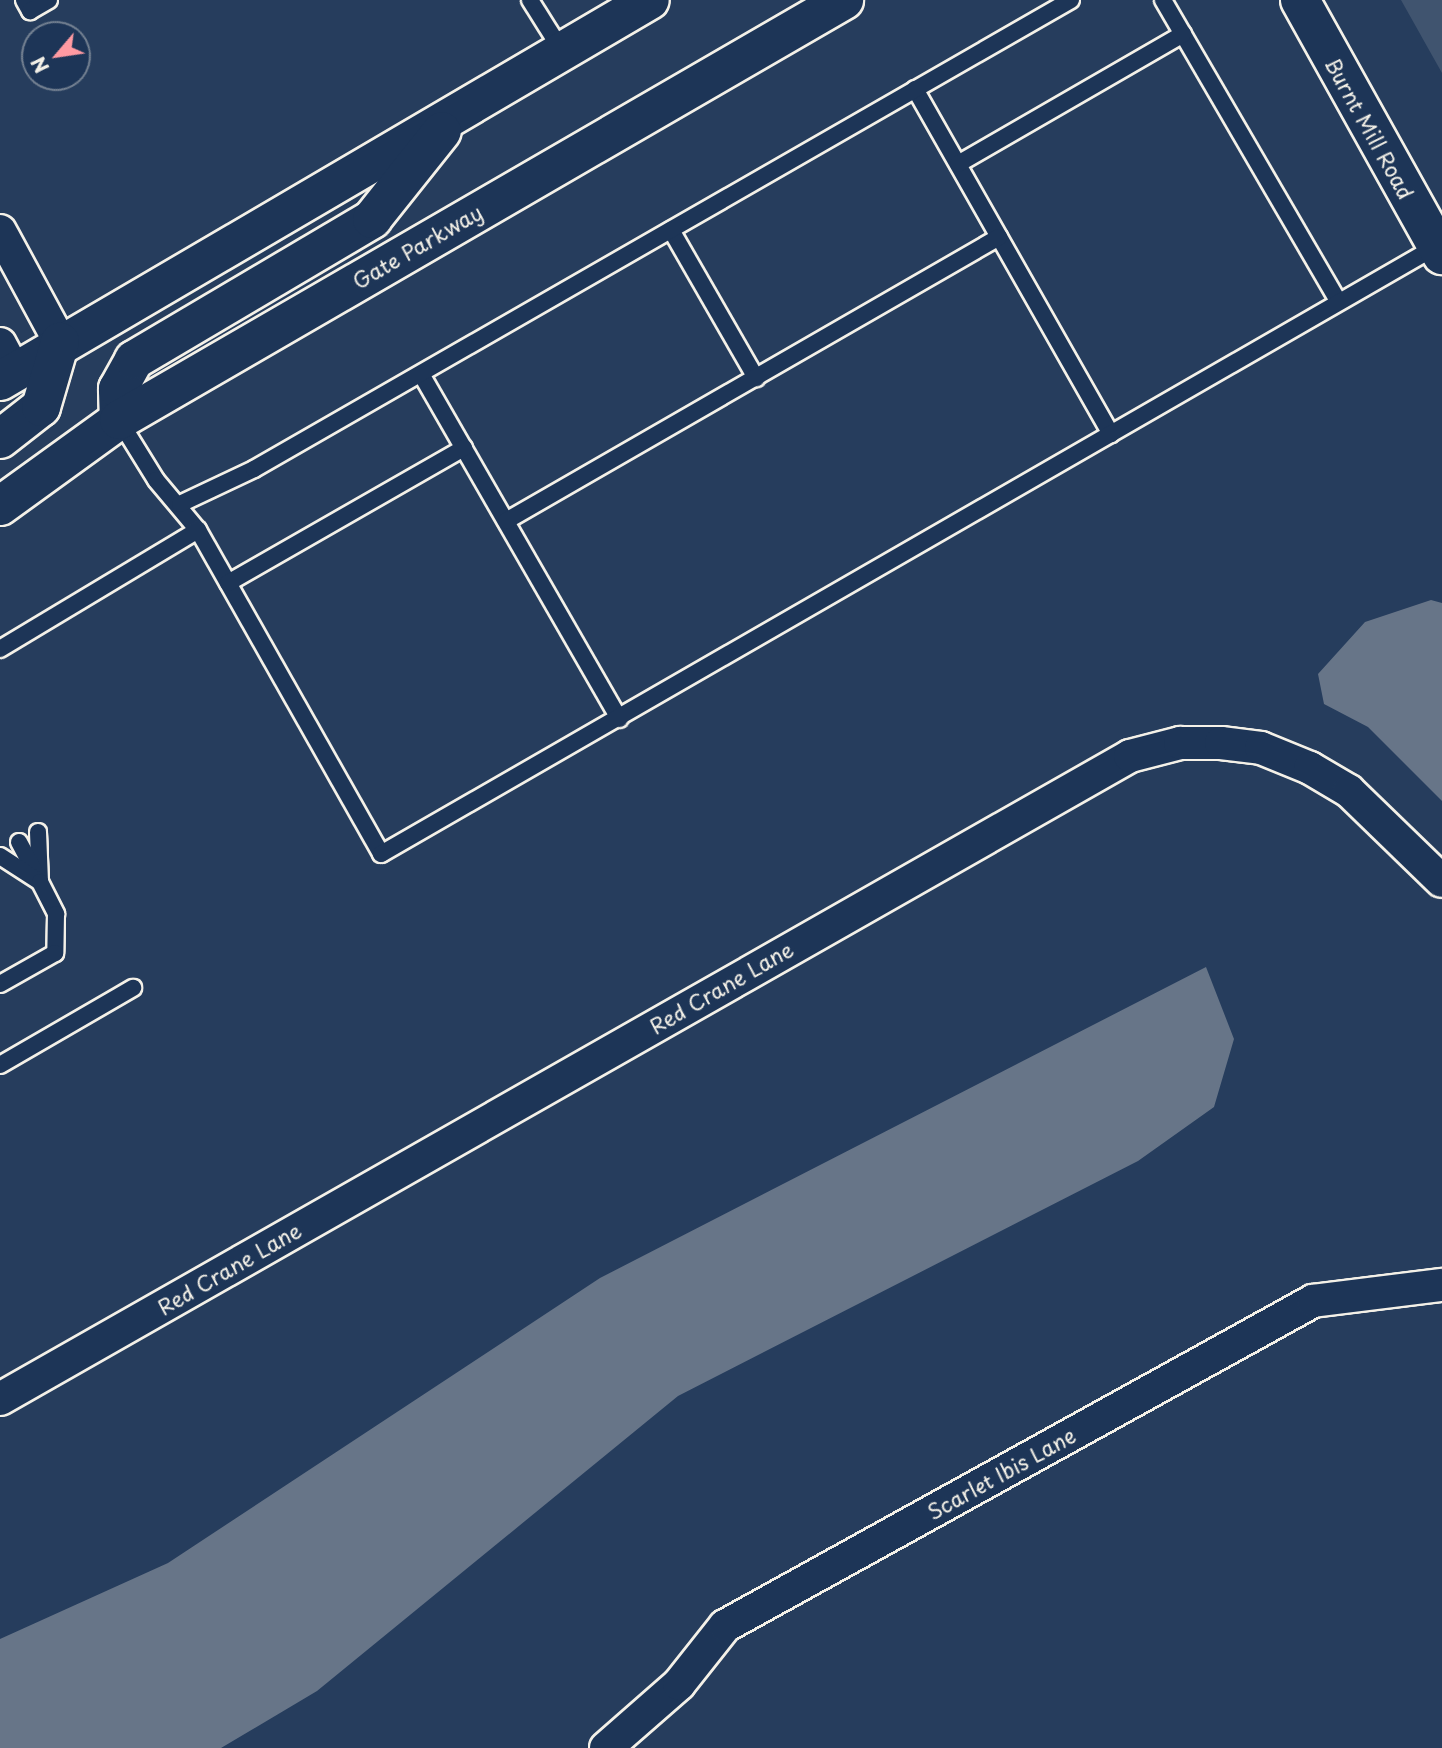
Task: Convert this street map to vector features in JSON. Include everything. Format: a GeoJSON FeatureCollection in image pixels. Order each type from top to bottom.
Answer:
{"type":"FeatureCollection","features":[{"type":"Feature","properties":{"kind":"main road"},"geometry":{"type":"LineString","coordinates":[[5,365],[60,342],[650,0]]}},
{"type":"Feature","properties":{"kind":"main road","name":"Gate Parkway"},"geometry":{"type":"LineString","coordinates":[[0,506],[119,420],[844,0]]}},
{"type":"Feature","properties":{"kind":"main road","name":"Burnt Mill Road"},"geometry":{"type":"LineString","coordinates":[[1300,0],[1440,250]]}},
{"type":"Feature","properties":{"kind":"main road"},"geometry":{"type":"LineString","coordinates":[[119,420],[118,389],[134,360],[372,219],[459,110]]}},
{"type":"Feature","properties":{"kind":"main road"},"geometry":{"type":"LineString","coordinates":[[0,439],[41,407],[60,342]]}},
{"type":"Feature","properties":{"kind":"street"},"geometry":{"type":"LineString","coordinates":[[0,231],[60,342]]}},
{"type":"Feature","properties":{"kind":"street","name":"Red Crane Lane"},"geometry":{"type":"LineString","coordinates":[[0,1399],[1130,756],[1180,743],[1221,743],[1261,748],[1298,763],[1349,791],[1442,881]]}},
{"type":"Feature","properties":{"kind":"street","name":"Scarlet Ibis Lane"},"geometry":{"type":"LineString","coordinates":[[606,1748],[679,1684],[725,1626],[1313,1301],[1442,1285]]}},
{"type":"Feature","properties":{"kind":"lane"},"geometry":{"type":"LineString","coordinates":[[24,0],[30,11],[49,0]]}},
{"type":"Feature","properties":{"kind":"lane"},"geometry":{"type":"LineString","coordinates":[[530,0],[562,51]]}},
{"type":"Feature","properties":{"kind":"lane"},"geometry":{"type":"LineString","coordinates":[[180,504],[254,469],[1071,0]]}},
{"type":"Feature","properties":{"kind":"lane"},"geometry":{"type":"LineString","coordinates":[[1163,0],[1338,301]]}},
{"type":"Feature","properties":{"kind":"lane"},"geometry":{"type":"LineString","coordinates":[[958,164],[1183,34]]}},
{"type":"Feature","properties":{"kind":"lane"},"geometry":{"type":"LineString","coordinates":[[915,89],[1111,434]]}},
{"type":"Feature","properties":{"kind":"lane"},"geometry":{"type":"LineString","coordinates":[[671,230],[756,378]]}},
{"type":"Feature","properties":{"kind":"lane"},"geometry":{"type":"LineString","coordinates":[[506,522],[999,237]]}},
{"type":"Feature","properties":{"kind":"lane"},"geometry":{"type":"LineString","coordinates":[[119,420],[156,480],[180,504],[198,530],[381,854],[619,719],[1338,301],[1440,250]]}},
{"type":"Feature","properties":{"kind":"lane"},"geometry":{"type":"LineString","coordinates":[[421,374],[619,719]]}},
{"type":"Feature","properties":{"kind":"lane"},"geometry":{"type":"LineString","coordinates":[[228,583],[464,448]]}},
{"type":"Feature","properties":{"kind":"lane"},"geometry":{"type":"LineString","coordinates":[[0,649],[198,530]]}},
{"type":"Feature","properties":{"kind":"lane"},"geometry":{"type":"LineString","coordinates":[[38,832],[40,882]]}},
{"type":"Feature","properties":{"kind":"lane"},"geometry":{"type":"LineString","coordinates":[[0,984],[55,953],[56,914],[19,842]]}},
{"type":"Feature","properties":{"kind":"lane"},"geometry":{"type":"LineString","coordinates":[[0,856],[40,882]]}},
{"type":"Feature","properties":{"kind":"lane"},"geometry":{"type":"LineString","coordinates":[[0,1065],[133,988]]}},
{"type":"Feature","properties":{"kind":"shaded area"},"geometry":{"type":"Polygon","coordinates":[[[1401,0],[1442,0],[1442,73],[1401,0]]]}},
{"type":"Feature","properties":{"kind":"shaded area"},"geometry":{"type":"Polygon","coordinates":[[[1431,600],[1442,603],[1442,801],[1368,727],[1324,704],[1318,674],[1365,622],[1431,600]]]}},
{"type":"Feature","properties":{"kind":"shaded area"},"geometry":{"type":"Polygon","coordinates":[[[1206,967],[1234,1039],[1214,1107],[1138,1161],[678,1396],[317,1691],[221,1748],[0,1748],[0,1639],[168,1563],[600,1278],[1206,967]]]}}]}
